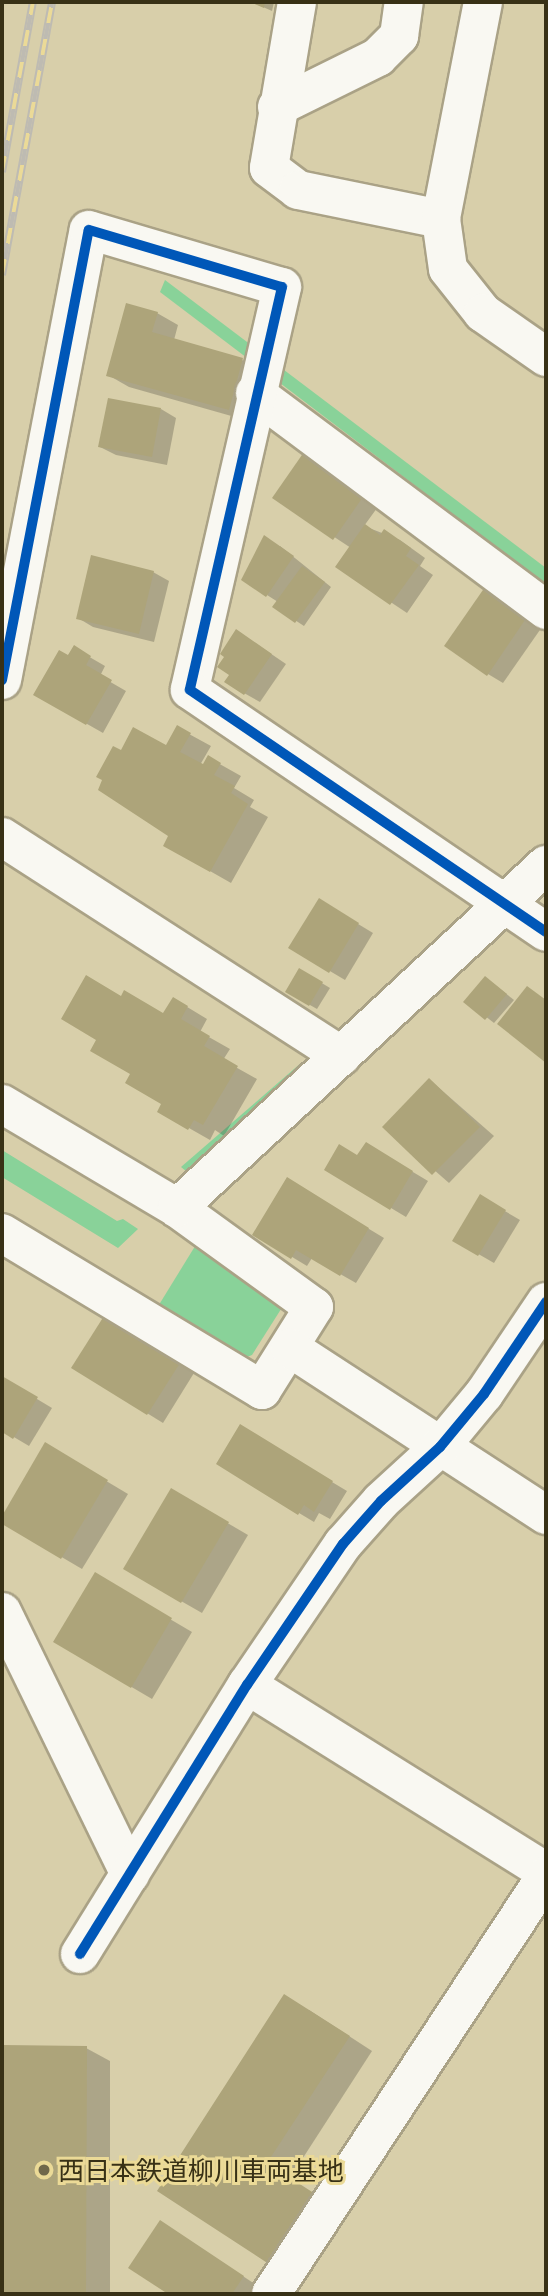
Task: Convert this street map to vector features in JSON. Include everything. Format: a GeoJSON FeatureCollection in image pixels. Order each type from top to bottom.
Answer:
{"type":"FeatureCollection","features":[{"type":"Feature","properties":{"kind":"street"},"geometry":{"type":"LineString","coordinates":[[297,2],[277,107],[269,168],[298,190],[441,219]]}},
{"type":"Feature","properties":{"kind":"street"},"geometry":{"type":"LineString","coordinates":[[277,107],[378,57],[399,36],[404,2]]}},
{"type":"Feature","properties":{"kind":"street"},"geometry":{"type":"LineString","coordinates":[[483,2],[441,219],[449,269],[484,313],[546,357]]}},
{"type":"Feature","properties":{"kind":"street"},"geometry":{"type":"LineString","coordinates":[[3,669],[89,230],[282,287],[255,393],[190,690],[504,907],[546,932]]}},
{"type":"Feature","properties":{"kind":"street"},"geometry":{"type":"LineString","coordinates":[[255,393],[546,610]]}},
{"type":"Feature","properties":{"kind":"street"},"geometry":{"type":"LineString","coordinates":[[2,837],[342,1056]]}},
{"type":"Feature","properties":{"kind":"street"},"geometry":{"type":"LineString","coordinates":[[177,1208],[504,907],[546,865]]}},
{"type":"Feature","properties":{"kind":"street"},"geometry":{"type":"LineString","coordinates":[[2,1104],[177,1208],[314,1307],[262,1390],[2,1233]]}},
{"type":"Feature","properties":{"kind":"street"},"geometry":{"type":"LineString","coordinates":[[80,1954],[247,1685],[344,1544],[381,1501],[440,1447],[484,1394],[546,1303]]}},
{"type":"Feature","properties":{"kind":"street"},"geometry":{"type":"LineString","coordinates":[[290,1348],[546,1515]]}},
{"type":"Feature","properties":{"kind":"street"},"geometry":{"type":"LineString","coordinates":[[2,1612],[130,1874]]}},
{"type":"Feature","properties":{"kind":"street"},"geometry":{"type":"LineString","coordinates":[[247,1685],[546,1874],[271,2294]]}},
{"type":"Feature","properties":{"kind":"shaded area"},"geometry":{"type":"Polygon","coordinates":[[[165,280],[546,568],[546,585],[160,292],[165,280]]]}},
{"type":"Feature","properties":{"kind":"shaded area"},"geometry":{"type":"Polygon","coordinates":[[[302,1062],[312,1070],[192,1176],[181,1167],[302,1062]]]}},
{"type":"Feature","properties":{"kind":"shaded area"},"geometry":{"type":"Polygon","coordinates":[[[2,1150],[117,1221],[123,1219],[138,1229],[118,1248],[2,1177],[2,1150]]]}},
{"type":"Feature","properties":{"kind":"shaded area"},"geometry":{"type":"Polygon","coordinates":[[[197,1243],[283,1306],[252,1355],[242,1359],[157,1308],[197,1243]]]}},
{"type":"Feature","properties":{"kind":"building"},"geometry":{"type":"Polygon","coordinates":[[[250,2],[265,2],[264,8],[250,2]]]}},
{"type":"Feature","properties":{"kind":"building"},"geometry":{"type":"Polygon","coordinates":[[[126,303],[158,312],[152,332],[243,358],[229,410],[106,376],[126,303]]]}},
{"type":"Feature","properties":{"kind":"building"},"geometry":{"type":"Polygon","coordinates":[[[108,398],[161,408],[152,457],[98,447],[108,398]]]}},
{"type":"Feature","properties":{"kind":"building"},"geometry":{"type":"Polygon","coordinates":[[[304,452],[365,494],[333,540],[272,498],[304,452]]]}},
{"type":"Feature","properties":{"kind":"building"},"geometry":{"type":"Polygon","coordinates":[[[365,524],[380,535],[384,529],[411,548],[406,556],[419,565],[390,605],[335,567],[365,524]]]}},
{"type":"Feature","properties":{"kind":"building"},"geometry":{"type":"Polygon","coordinates":[[[264,535],[294,556],[266,597],[241,580],[264,535]]]}},
{"type":"Feature","properties":{"kind":"building"},"geometry":{"type":"Polygon","coordinates":[[[91,555],[154,571],[139,634],[76,619],[91,555]]]}},
{"type":"Feature","properties":{"kind":"building"},"geometry":{"type":"Polygon","coordinates":[[[302,566],[325,582],[295,623],[272,607],[302,566]]]}},
{"type":"Feature","properties":{"kind":"building"},"geometry":{"type":"Polygon","coordinates":[[[485,587],[527,617],[487,676],[444,646],[485,587]]]}},
{"type":"Feature","properties":{"kind":"building"},"geometry":{"type":"Polygon","coordinates":[[[236,629],[272,654],[244,695],[224,682],[229,675],[217,667],[224,657],[220,654],[236,629]]]}},
{"type":"Feature","properties":{"kind":"building"},"geometry":{"type":"Polygon","coordinates":[[[74,645],[91,656],[86,665],[112,680],[86,725],[33,695],[59,650],[68,655],[74,645]]]}},
{"type":"Feature","properties":{"kind":"building"},"geometry":{"type":"Polygon","coordinates":[[[177,725],[191,733],[180,752],[203,764],[208,755],[221,763],[214,775],[235,786],[231,793],[248,804],[210,872],[163,846],[168,836],[98,790],[102,780],[96,777],[113,746],[121,750],[133,727],[166,745],[177,725]]]}},
{"type":"Feature","properties":{"kind":"building"},"geometry":{"type":"Polygon","coordinates":[[[319,898],[359,923],[329,973],[288,948],[319,898]]]}},
{"type":"Feature","properties":{"kind":"building"},"geometry":{"type":"Polygon","coordinates":[[[299,968],[323,982],[309,1006],[285,992],[299,968]]]}},
{"type":"Feature","properties":{"kind":"building"},"geometry":{"type":"Polygon","coordinates":[[[86,975],[121,996],[124,990],[163,1013],[173,997],[188,1006],[181,1019],[210,1036],[204,1046],[238,1066],[203,1125],[194,1120],[188,1130],[157,1112],[161,1104],[125,1083],[130,1074],[90,1051],[96,1040],[61,1019],[86,975]]]}},
{"type":"Feature","properties":{"kind":"building"},"geometry":{"type":"Polygon","coordinates":[[[485,976],[507,994],[485,1020],[463,1002],[485,976]]]}},
{"type":"Feature","properties":{"kind":"building"},"geometry":{"type":"Polygon","coordinates":[[[527,986],[546,1000],[546,1063],[497,1024],[527,986]]]}},
{"type":"Feature","properties":{"kind":"building"},"geometry":{"type":"Polygon","coordinates":[[[429,1078],[480,1127],[432,1175],[382,1127],[429,1078]]]}},
{"type":"Feature","properties":{"kind":"building"},"geometry":{"type":"Polygon","coordinates":[[[366,1142],[413,1171],[390,1210],[324,1170],[339,1144],[357,1155],[366,1142]]]}},
{"type":"Feature","properties":{"kind":"building"},"geometry":{"type":"Polygon","coordinates":[[[287,1177],[369,1228],[340,1276],[296,1250],[291,1259],[252,1235],[287,1177]]]}},
{"type":"Feature","properties":{"kind":"building"},"geometry":{"type":"Polygon","coordinates":[[[480,1194],[506,1210],[478,1256],[452,1241],[480,1194]]]}},
{"type":"Feature","properties":{"kind":"building"},"geometry":{"type":"Polygon","coordinates":[[[104,1316],[180,1363],[147,1415],[71,1368],[104,1316]]]}},
{"type":"Feature","properties":{"kind":"building"},"geometry":{"type":"Polygon","coordinates":[[[2,1376],[38,1397],[13,1439],[2,1432],[2,1376]]]}},
{"type":"Feature","properties":{"kind":"building"},"geometry":{"type":"Polygon","coordinates":[[[240,1424],[333,1481],[314,1512],[304,1505],[298,1515],[216,1464],[240,1424]]]}},
{"type":"Feature","properties":{"kind":"building"},"geometry":{"type":"Polygon","coordinates":[[[45,1442],[108,1480],[61,1559],[2,1524],[2,1516],[45,1442]]]}},
{"type":"Feature","properties":{"kind":"building"},"geometry":{"type":"Polygon","coordinates":[[[171,1488],[229,1522],[181,1603],[123,1569],[171,1488]]]}},
{"type":"Feature","properties":{"kind":"building"},"geometry":{"type":"Polygon","coordinates":[[[95,1572],[172,1618],[131,1688],[53,1642],[95,1572]]]}},
{"type":"Feature","properties":{"kind":"building"},"geometry":{"type":"Polygon","coordinates":[[[284,1994],[350,2036],[267,2163],[320,2197],[275,2268],[157,2191],[284,1994]]]}},
{"type":"Feature","properties":{"kind":"building","name":"西日本鉄道柳川車両基地"},"geometry":{"type":"Polygon","coordinates":[[[2,2045],[87,2046],[86,2294],[2,2294],[2,2045]]]}},
{"type":"Feature","properties":{"kind":"building"},"geometry":{"type":"Polygon","coordinates":[[[160,2220],[244,2276],[232,2294],[168,2294],[128,2268],[160,2220]]]}},
{"type":"Feature","properties":{"kind":"railway"},"geometry":{"type":"LineString","coordinates":[[2,172],[33,2]]}},
{"type":"Feature","properties":{"kind":"railway"},"geometry":{"type":"LineString","coordinates":[[2,275],[52,2]]}},
{"type":"Feature","properties":{"kind":"cycle path"},"geometry":{"type":"LineString","coordinates":[[2,680],[89,230],[282,287],[190,690],[546,932]]}},
{"type":"Feature","properties":{"kind":"cycle path"},"geometry":{"type":"LineString","coordinates":[[80,1954],[247,1685],[343,1544],[381,1501],[440,1447],[484,1394],[546,1302]]}},
{"type":"Feature","properties":{"kind":"place","name":"西日本鉄道柳川車両基地"},"geometry":{"type":"Point","coordinates":[44,2170]}}]}
